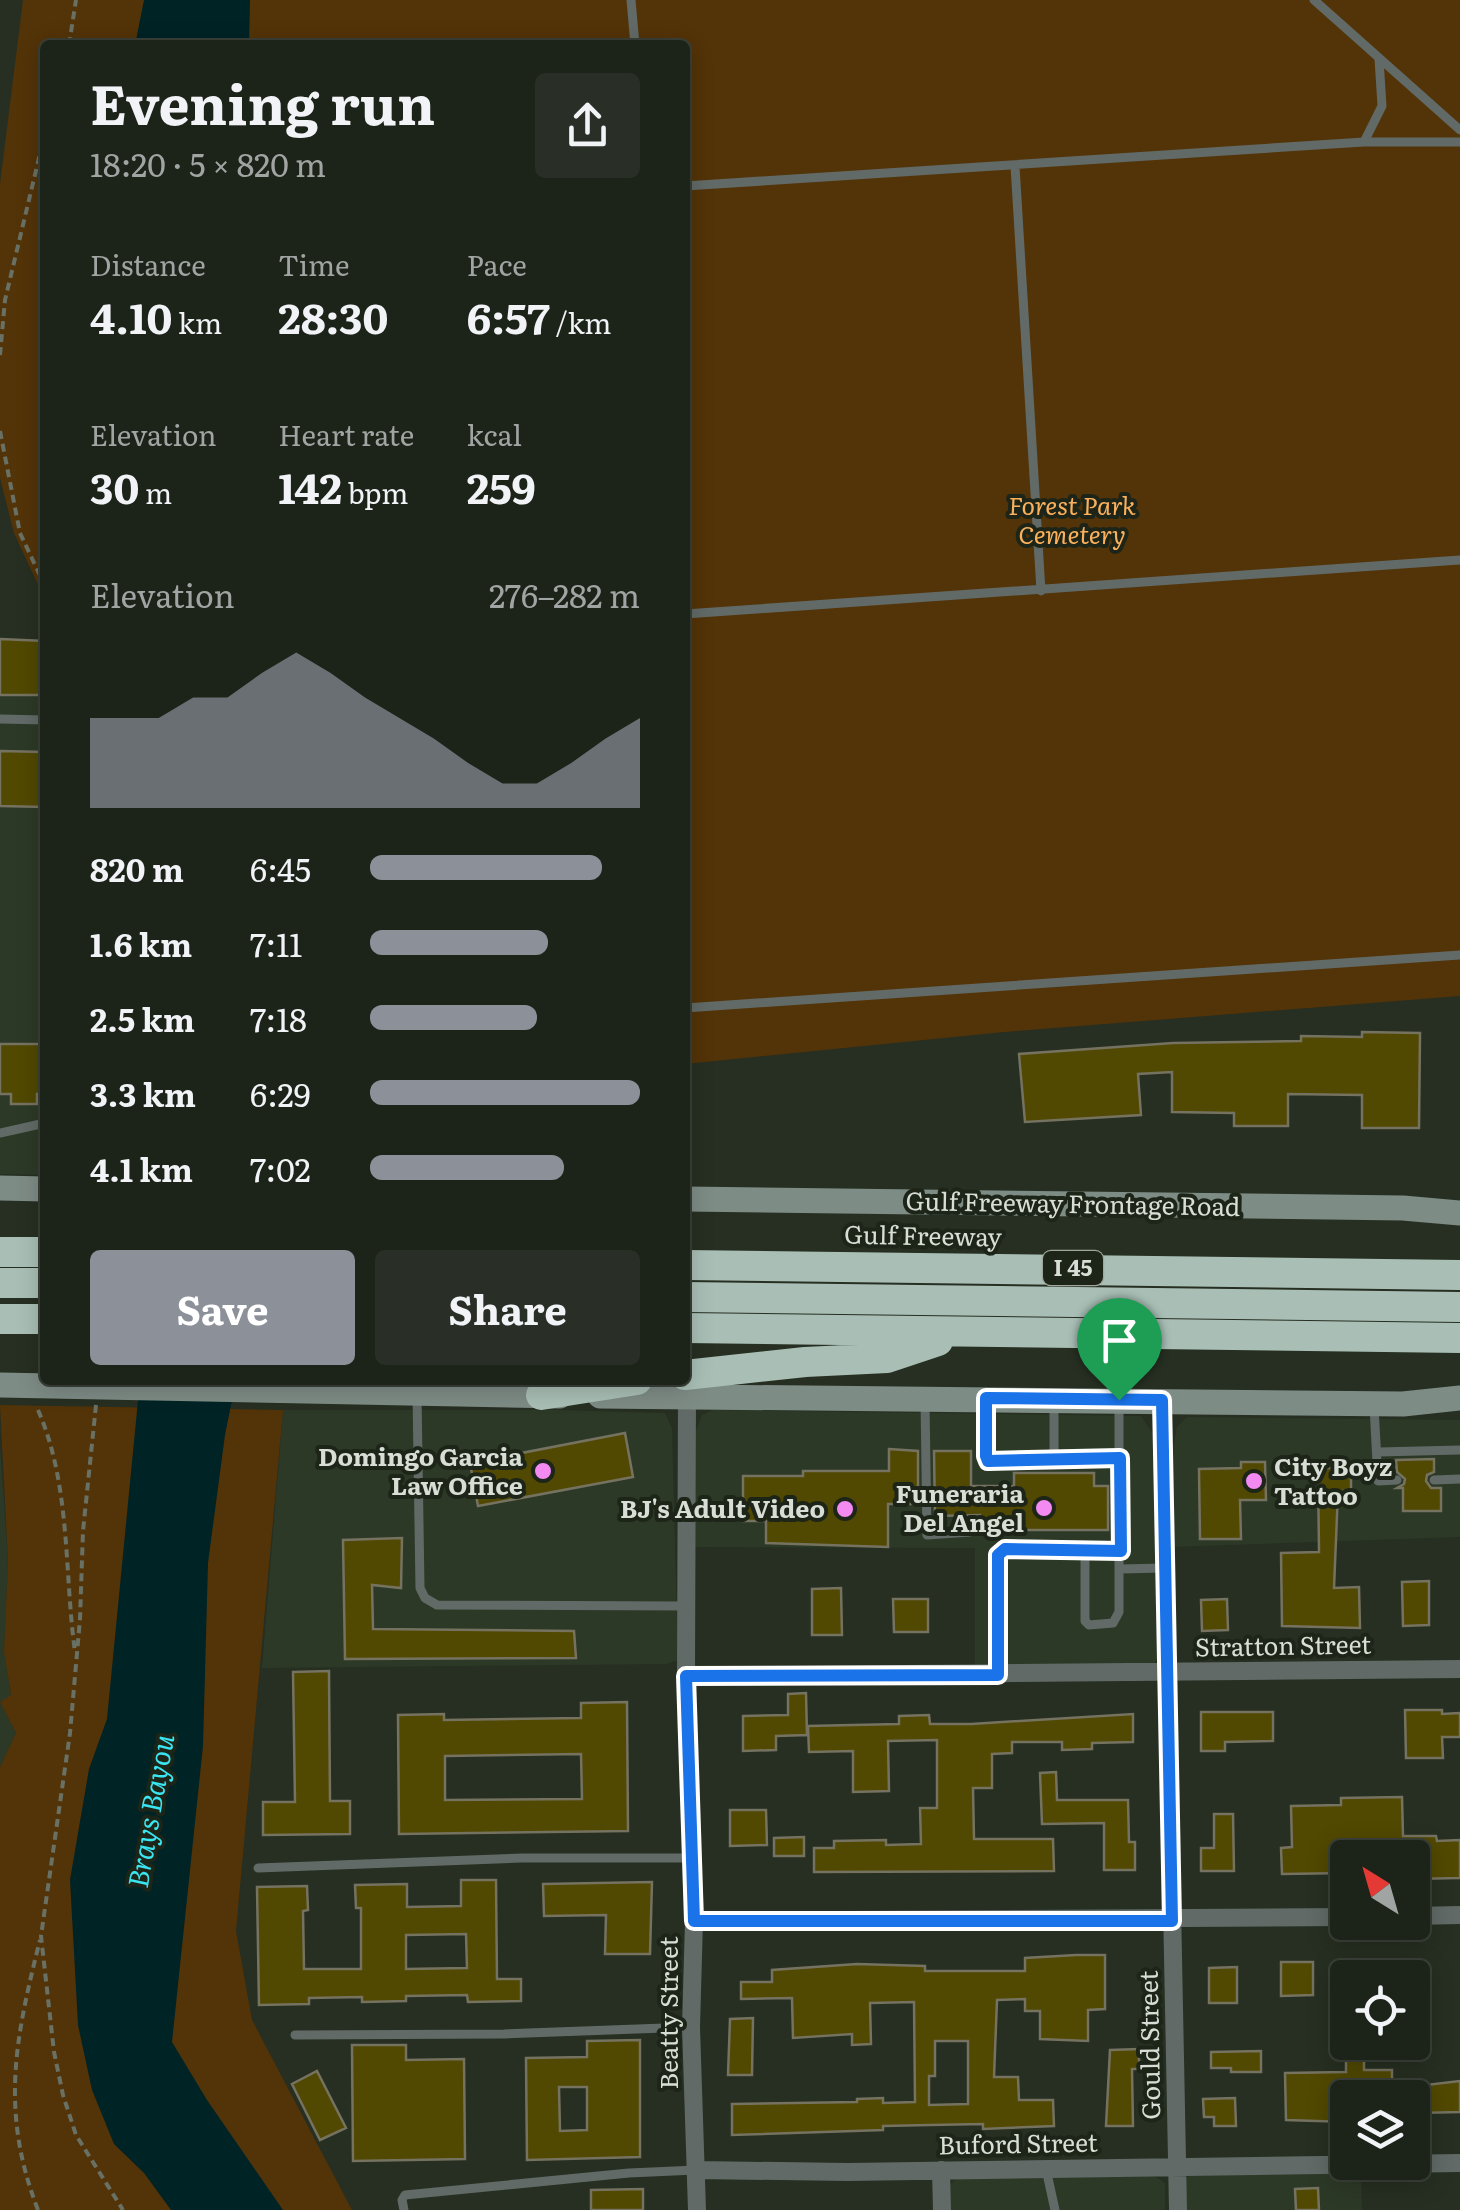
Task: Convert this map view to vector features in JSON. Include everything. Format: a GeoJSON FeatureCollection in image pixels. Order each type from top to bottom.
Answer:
{"type":"FeatureCollection","features":[{"type":"Feature","properties":{"kind":"highway"},"geometry":{"type":"LineString","coordinates":[[0,1252],[40,1252]]}},
{"type":"Feature","properties":{"kind":"highway","name":"Gulf Freeway"},"geometry":{"type":"LineString","coordinates":[[690,1264],[1460,1275]]}},
{"type":"Feature","properties":{"kind":"highway"},"geometry":{"type":"LineString","coordinates":[[0,1283],[40,1283]]}},
{"type":"Feature","properties":{"kind":"highway"},"geometry":{"type":"LineString","coordinates":[[690,1298],[1460,1307]]}},
{"type":"Feature","properties":{"kind":"highway"},"geometry":{"type":"LineString","coordinates":[[0,1319],[38,1319]]}},
{"type":"Feature","properties":{"kind":"highway"},"geometry":{"type":"LineString","coordinates":[[690,1328],[1460,1338]]}},
{"type":"Feature","properties":{"kind":"highway"},"geometry":{"type":"LineString","coordinates":[[686,1386],[804,1362],[887,1358],[960,1333]]}},
{"type":"Feature","properties":{"kind":"highway"},"geometry":{"type":"LineString","coordinates":[[541,1396],[607,1385]]}},
{"type":"Feature","properties":{"kind":"main road"},"geometry":{"type":"LineString","coordinates":[[0,1188],[40,1189]]}},
{"type":"Feature","properties":{"kind":"main road","name":"Gulf Freeway Frontage Road"},"geometry":{"type":"LineString","coordinates":[[690,1199],[1429,1209],[1460,1213]]}},
{"type":"Feature","properties":{"kind":"main road"},"geometry":{"type":"LineString","coordinates":[[1429,1209],[1460,1205]]}},
{"type":"Feature","properties":{"kind":"main road"},"geometry":{"type":"LineString","coordinates":[[2,1385],[541,1396],[686,1386],[925,1398],[1374,1404],[1460,1398]]}},
{"type":"Feature","properties":{"kind":"main road"},"geometry":{"type":"LineString","coordinates":[[1403,1404],[1460,1410]]}},
{"type":"Feature","properties":{"kind":"street","name":"Beatty Street"},"geometry":{"type":"LineString","coordinates":[[686,1386],[686,1676],[697,2210]]}},
{"type":"Feature","properties":{"kind":"street","name":"Gould Street"},"geometry":{"type":"LineString","coordinates":[[1162,1400],[1178,2210]]}},
{"type":"Feature","properties":{"kind":"street","name":"Stratton Street"},"geometry":{"type":"LineString","coordinates":[[686,1676],[1460,1669]]}},
{"type":"Feature","properties":{"kind":"street"},"geometry":{"type":"LineString","coordinates":[[1430,1916],[1460,1915]]}},
{"type":"Feature","properties":{"kind":"street"},"geometry":{"type":"LineString","coordinates":[[694,1921],[1330,1917]]}},
{"type":"Feature","properties":{"kind":"street","name":"Buford Street"},"geometry":{"type":"LineString","coordinates":[[696,2170],[1460,2163]]}},
{"type":"Feature","properties":{"kind":"street"},"geometry":{"type":"LineString","coordinates":[[942,2170],[942,2210]]}},
{"type":"Feature","properties":{"kind":"lane"},"geometry":{"type":"LineString","coordinates":[[632,0],[634,40]]}},
{"type":"Feature","properties":{"kind":"lane"},"geometry":{"type":"LineString","coordinates":[[1314,0],[1460,130]]}},
{"type":"Feature","properties":{"kind":"lane"},"geometry":{"type":"LineString","coordinates":[[1364,142],[1382,106],[1379,58]]}},
{"type":"Feature","properties":{"kind":"lane"},"geometry":{"type":"LineString","coordinates":[[690,186],[1364,142],[1460,142]]}},
{"type":"Feature","properties":{"kind":"lane"},"geometry":{"type":"LineString","coordinates":[[1015,166],[1042,591]]}},
{"type":"Feature","properties":{"kind":"lane"},"geometry":{"type":"LineString","coordinates":[[690,614],[1460,560]]}},
{"type":"Feature","properties":{"kind":"lane"},"geometry":{"type":"LineString","coordinates":[[0,718],[40,720]]}},
{"type":"Feature","properties":{"kind":"lane"},"geometry":{"type":"LineString","coordinates":[[690,1008],[1460,955]]}},
{"type":"Feature","properties":{"kind":"lane"},"geometry":{"type":"LineString","coordinates":[[0,1134],[40,1124]]}},
{"type":"Feature","properties":{"kind":"lane"},"geometry":{"type":"LineString","coordinates":[[417,1392],[420,1588],[426,1598],[438,1605],[686,1606]]}},
{"type":"Feature","properties":{"kind":"lane"},"geometry":{"type":"LineString","coordinates":[[925,1398],[927,1536],[970,1532]]}},
{"type":"Feature","properties":{"kind":"lane"},"geometry":{"type":"LineString","coordinates":[[986,1398],[988,1461],[1120,1458]]}},
{"type":"Feature","properties":{"kind":"lane"},"geometry":{"type":"LineString","coordinates":[[1054,1399],[1054,1460]]}},
{"type":"Feature","properties":{"kind":"lane"},"geometry":{"type":"LineString","coordinates":[[1084,1550],[1084,1616],[1088,1625],[1113,1623],[1118,1618],[1121,1551],[1119,1400]]}},
{"type":"Feature","properties":{"kind":"lane"},"geometry":{"type":"LineString","coordinates":[[1374,1404],[1378,1481],[1397,1480]]}},
{"type":"Feature","properties":{"kind":"lane"},"geometry":{"type":"LineString","coordinates":[[1378,1452],[1460,1450]]}},
{"type":"Feature","properties":{"kind":"lane"},"geometry":{"type":"LineString","coordinates":[[1434,1480],[1460,1479]]}},
{"type":"Feature","properties":{"kind":"lane"},"geometry":{"type":"LineString","coordinates":[[998,1675],[998,1555],[1005,1549],[1121,1551]]}},
{"type":"Feature","properties":{"kind":"lane"},"geometry":{"type":"LineString","coordinates":[[1120,1569],[1164,1568]]}},
{"type":"Feature","properties":{"kind":"lane"},"geometry":{"type":"LineString","coordinates":[[258,1868],[522,1858],[692,1858]]}},
{"type":"Feature","properties":{"kind":"lane"},"geometry":{"type":"LineString","coordinates":[[295,2034],[504,2034],[692,2027]]}},
{"type":"Feature","properties":{"kind":"lane"},"geometry":{"type":"LineString","coordinates":[[1046,2169],[1055,2210]]}},
{"type":"Feature","properties":{"kind":"lane"},"geometry":{"type":"LineString","coordinates":[[404,2210],[402,2200],[406,2195],[696,2170]]}},
{"type":"Feature","properties":{"kind":"path"},"geometry":{"type":"LineString","coordinates":[[70,40],[76,0]]}},
{"type":"Feature","properties":{"kind":"path"},"geometry":{"type":"LineString","coordinates":[[0,356],[5,300],[40,154]]}},
{"type":"Feature","properties":{"kind":"path"},"geometry":{"type":"LineString","coordinates":[[0,432],[20,534],[40,576]]}},
{"type":"Feature","properties":{"kind":"path"},"geometry":{"type":"LineString","coordinates":[[38,2210],[21,2170],[7,2096],[16,2027],[41,1936],[65,1771],[84,1514],[98,1397]]}},
{"type":"Feature","properties":{"kind":"path"},"geometry":{"type":"LineString","coordinates":[[38,1410],[53,1454],[61,1503],[76,1660]]}},
{"type":"Feature","properties":{"kind":"path"},"geometry":{"type":"LineString","coordinates":[[41,1936],[54,2052],[76,2136],[123,2210]]}},
{"type":"Feature","properties":{"kind":"shaded area"},"geometry":{"type":"Polygon","coordinates":[[[0,639],[40,641],[40,1175],[0,1174],[0,639]]]}},
{"type":"Feature","properties":{"kind":"shaded area"},"geometry":{"type":"Polygon","coordinates":[[[283,1410],[665,1413],[672,1428],[678,1660],[666,1664],[262,1668],[283,1410]]]}},
{"type":"Feature","properties":{"kind":"shaded area"},"geometry":{"type":"Polygon","coordinates":[[[713,1410],[1141,1416],[1155,1437],[1160,1655],[1154,1664],[975,1666],[975,1548],[695,1547],[696,1431],[702,1415],[713,1410]]]}},
{"type":"Feature","properties":{"kind":"shaded area"},"geometry":{"type":"Polygon","coordinates":[[[1187,1417],[1460,1420],[1460,1537],[1170,1547],[1171,1458],[1177,1427],[1187,1417]]]}},
{"type":"Feature","properties":{"kind":"shaded area"},"geometry":{"type":"Polygon","coordinates":[[[0,1445],[8,1561],[4,1652],[11,1696],[0,1702],[0,1445]]]}},
{"type":"Feature","properties":{"kind":"shaded area"},"geometry":{"type":"Polygon","coordinates":[[[0,1702],[16,1733],[0,1767],[0,1702]]]}},
{"type":"Feature","properties":{"kind":"shaded area"},"geometry":{"type":"Polygon","coordinates":[[[1330,2173],[1330,2180],[1361,2180],[1362,2210],[1182,2210],[1185,2179],[1190,2175],[1330,2173]]]}},
{"type":"Feature","properties":{"kind":"shaded area"},"geometry":{"type":"Polygon","coordinates":[[[1153,2175],[1165,2183],[1165,2210],[945,2210],[948,2186],[958,2178],[1153,2175]]]}},
{"type":"Feature","properties":{"kind":"green space","name":"Forest Park Cemetery"},"geometry":{"type":"Polygon","coordinates":[[[23,0],[1460,0],[1460,996],[1004,1032],[690,1063],[690,40],[40,40],[40,589],[14,533],[0,478],[0,184],[23,0]]]}},
{"type":"Feature","properties":{"kind":"green space"},"geometry":{"type":"Polygon","coordinates":[[[0,1405],[283,1410],[236,1931],[252,2020],[352,2210],[0,2210],[0,1767],[16,1733],[0,1702],[11,1695],[4,1652],[8,1561],[0,1405]]]}},
{"type":"Feature","properties":{"kind":"water"},"geometry":{"type":"Polygon","coordinates":[[[144,0],[250,0],[249,40],[136,40],[144,0]]]}},
{"type":"Feature","properties":{"kind":"water","name":"Brays Bayou"},"geometry":{"type":"Polygon","coordinates":[[[140,1385],[235,1385],[208,1563],[203,1746],[172,2042],[283,2210],[171,2210],[144,2173],[114,2144],[92,2090],[78,2025],[70,1880],[89,1769],[107,1719],[140,1385]]]}},
{"type":"Feature","properties":{"kind":"building"},"geometry":{"type":"Polygon","coordinates":[[[0,639],[40,641],[40,695],[0,695],[0,639]]]}},
{"type":"Feature","properties":{"kind":"building"},"geometry":{"type":"Polygon","coordinates":[[[0,751],[40,752],[40,807],[0,806],[0,751]]]}},
{"type":"Feature","properties":{"kind":"building"},"geometry":{"type":"Polygon","coordinates":[[[1362,1032],[1420,1033],[1419,1128],[1362,1128],[1362,1095],[1288,1094],[1288,1126],[1234,1126],[1234,1113],[1172,1112],[1172,1072],[1138,1074],[1141,1115],[1025,1122],[1019,1054],[1173,1043],[1301,1041],[1301,1036],[1362,1037],[1362,1032]]]}},
{"type":"Feature","properties":{"kind":"building"},"geometry":{"type":"Polygon","coordinates":[[[0,1044],[40,1044],[37,1104],[11,1104],[11,1094],[0,1094],[0,1044]]]}},
{"type":"Feature","properties":{"kind":"building"},"geometry":{"type":"Polygon","coordinates":[[[625,1433],[633,1477],[478,1506],[470,1463],[625,1433]]]}},
{"type":"Feature","properties":{"kind":"building"},"geometry":{"type":"Polygon","coordinates":[[[889,1449],[918,1451],[918,1504],[888,1504],[888,1547],[766,1543],[766,1521],[743,1521],[743,1476],[889,1471],[889,1449]]]}},
{"type":"Feature","properties":{"kind":"building","name":"Funeraria Del Angel"},"geometry":{"type":"Polygon","coordinates":[[[934,1451],[971,1451],[971,1486],[1014,1486],[1014,1473],[1094,1473],[1094,1486],[1108,1486],[1108,1530],[980,1530],[980,1515],[935,1516],[934,1451]]]}},
{"type":"Feature","properties":{"kind":"building"},"geometry":{"type":"Polygon","coordinates":[[[1434,1459],[1434,1472],[1427,1475],[1426,1481],[1431,1488],[1441,1488],[1441,1511],[1403,1511],[1403,1488],[1397,1488],[1405,1479],[1397,1472],[1396,1460],[1434,1459]]]}},
{"type":"Feature","properties":{"kind":"building"},"geometry":{"type":"Polygon","coordinates":[[[1241,1462],[1265,1462],[1266,1500],[1240,1500],[1241,1539],[1200,1539],[1199,1469],[1241,1468],[1241,1462]]]}},
{"type":"Feature","properties":{"kind":"building"},"geometry":{"type":"Polygon","coordinates":[[[1318,1468],[1351,1468],[1351,1491],[1338,1491],[1334,1588],[1359,1587],[1360,1628],[1282,1626],[1281,1553],[1319,1552],[1318,1468]]]}},
{"type":"Feature","properties":{"kind":"building"},"geometry":{"type":"Polygon","coordinates":[[[402,1538],[401,1588],[372,1585],[373,1629],[574,1631],[576,1658],[345,1659],[343,1540],[402,1538]]]}},
{"type":"Feature","properties":{"kind":"building"},"geometry":{"type":"Polygon","coordinates":[[[1429,1581],[1429,1625],[1403,1626],[1402,1582],[1429,1581]]]}},
{"type":"Feature","properties":{"kind":"building"},"geometry":{"type":"Polygon","coordinates":[[[841,1588],[842,1635],[812,1635],[812,1589],[841,1588]]]}},
{"type":"Feature","properties":{"kind":"building"},"geometry":{"type":"Polygon","coordinates":[[[893,1599],[928,1599],[928,1632],[894,1632],[893,1599]]]}},
{"type":"Feature","properties":{"kind":"building"},"geometry":{"type":"Polygon","coordinates":[[[1227,1599],[1228,1630],[1202,1631],[1201,1600],[1227,1599]]]}},
{"type":"Feature","properties":{"kind":"building"},"geometry":{"type":"Polygon","coordinates":[[[329,1671],[330,1801],[350,1801],[350,1834],[263,1835],[263,1802],[295,1802],[293,1672],[329,1671]]]}},
{"type":"Feature","properties":{"kind":"building"},"geometry":{"type":"Polygon","coordinates":[[[806,1693],[807,1735],[776,1736],[776,1750],[743,1751],[743,1716],[788,1715],[788,1694],[806,1693]]]}},
{"type":"Feature","properties":{"kind":"building"},"geometry":{"type":"Polygon","coordinates":[[[627,1702],[628,1831],[399,1834],[398,1715],[444,1714],[444,1720],[581,1718],[581,1703],[627,1702]],[[581,1754],[445,1756],[445,1800],[582,1799],[581,1754]]]}},
{"type":"Feature","properties":{"kind":"building"},"geometry":{"type":"Polygon","coordinates":[[[1405,1710],[1460,1713],[1460,1737],[1442,1737],[1443,1758],[1406,1758],[1405,1710]]]}},
{"type":"Feature","properties":{"kind":"building"},"geometry":{"type":"Polygon","coordinates":[[[1201,1712],[1273,1712],[1273,1741],[1225,1742],[1225,1751],[1201,1751],[1201,1712]]]}},
{"type":"Feature","properties":{"kind":"building"},"geometry":{"type":"Polygon","coordinates":[[[1133,1714],[1133,1742],[1092,1743],[1092,1749],[1062,1750],[1062,1742],[1012,1742],[1012,1753],[992,1754],[992,1788],[973,1788],[974,1839],[1053,1839],[1054,1871],[814,1872],[814,1848],[834,1848],[834,1841],[921,1844],[920,1808],[937,1808],[937,1740],[888,1741],[889,1791],[853,1792],[853,1751],[809,1752],[808,1726],[899,1724],[899,1716],[929,1715],[930,1724],[971,1724],[1133,1714]]]}},
{"type":"Feature","properties":{"kind":"building"},"geometry":{"type":"Polygon","coordinates":[[[1056,1772],[1057,1800],[1128,1800],[1129,1842],[1135,1842],[1135,1870],[1104,1870],[1104,1823],[1042,1824],[1040,1773],[1056,1772]]]}},
{"type":"Feature","properties":{"kind":"building"},"geometry":{"type":"Polygon","coordinates":[[[1402,1797],[1403,1836],[1460,1840],[1460,1878],[1430,1879],[1430,1840],[1330,1840],[1330,1873],[1282,1874],[1281,1848],[1292,1847],[1291,1806],[1341,1805],[1341,1798],[1402,1797]]]}},
{"type":"Feature","properties":{"kind":"building"},"geometry":{"type":"Polygon","coordinates":[[[730,1810],[766,1810],[767,1845],[730,1846],[730,1810]]]}},
{"type":"Feature","properties":{"kind":"building"},"geometry":{"type":"Polygon","coordinates":[[[1214,1814],[1233,1814],[1234,1871],[1201,1871],[1201,1848],[1214,1848],[1214,1814]]]}},
{"type":"Feature","properties":{"kind":"building"},"geometry":{"type":"Polygon","coordinates":[[[804,1837],[804,1856],[774,1856],[774,1838],[804,1837]]]}},
{"type":"Feature","properties":{"kind":"building"},"geometry":{"type":"Polygon","coordinates":[[[461,1880],[496,1880],[497,1979],[521,1979],[521,2001],[468,2002],[467,1995],[406,1996],[406,2001],[362,2002],[362,1997],[309,1998],[309,2004],[259,2005],[257,1887],[307,1886],[308,1910],[303,1911],[304,1969],[361,1969],[361,1908],[356,1908],[355,1885],[407,1884],[407,1907],[461,1906],[461,1880]],[[466,1934],[406,1935],[406,1969],[467,1968],[466,1934]]]}},
{"type":"Feature","properties":{"kind":"building"},"geometry":{"type":"Polygon","coordinates":[[[652,1882],[650,1954],[605,1954],[606,1915],[544,1916],[543,1884],[652,1882]]]}},
{"type":"Feature","properties":{"kind":"building"},"geometry":{"type":"Polygon","coordinates":[[[1105,1955],[1105,2009],[1088,2010],[1088,2041],[1040,2039],[1040,2011],[1025,2011],[1025,1999],[997,2000],[994,2077],[1018,2077],[1019,2100],[1053,2100],[1054,2126],[883,2126],[883,2130],[732,2135],[732,2104],[883,2098],[883,2103],[915,2102],[914,2002],[870,2003],[871,2044],[852,2045],[852,2034],[793,2038],[792,1998],[741,1999],[741,1982],[772,1982],[772,1970],[857,1964],[925,1966],[925,1971],[1025,1971],[1025,1958],[1105,1955]],[[935,2041],[935,2076],[929,2076],[929,2105],[968,2104],[968,2041],[935,2041]]]}},
{"type":"Feature","properties":{"kind":"building"},"geometry":{"type":"Polygon","coordinates":[[[1281,1962],[1313,1962],[1313,1995],[1281,1996],[1281,1962]]]}},
{"type":"Feature","properties":{"kind":"building"},"geometry":{"type":"Polygon","coordinates":[[[1237,1967],[1237,2003],[1209,2003],[1209,1968],[1237,1967]]]}},
{"type":"Feature","properties":{"kind":"building"},"geometry":{"type":"Polygon","coordinates":[[[753,2018],[752,2075],[728,2075],[730,2019],[753,2018]]]}},
{"type":"Feature","properties":{"kind":"building"},"geometry":{"type":"Polygon","coordinates":[[[640,2040],[640,2157],[527,2160],[526,2058],[587,2057],[587,2041],[640,2040]],[[559,2087],[560,2131],[587,2130],[587,2087],[559,2087]]]}},
{"type":"Feature","properties":{"kind":"building"},"geometry":{"type":"Polygon","coordinates":[[[352,2045],[406,2045],[406,2060],[464,2059],[465,2159],[353,2161],[352,2045]]]}},
{"type":"Feature","properties":{"kind":"building"},"geometry":{"type":"Polygon","coordinates":[[[1139,2049],[1139,2069],[1132,2069],[1133,2126],[1106,2126],[1110,2050],[1139,2049]]]}},
{"type":"Feature","properties":{"kind":"building"},"geometry":{"type":"Polygon","coordinates":[[[1261,2051],[1261,2072],[1211,2068],[1211,2052],[1261,2051]]]}},
{"type":"Feature","properties":{"kind":"building"},"geometry":{"type":"Polygon","coordinates":[[[1346,2060],[1364,2060],[1364,2070],[1392,2070],[1392,2080],[1330,2080],[1330,2121],[1286,2120],[1285,2073],[1346,2072],[1346,2060]]]}},
{"type":"Feature","properties":{"kind":"building"},"geometry":{"type":"Polygon","coordinates":[[[317,2071],[346,2128],[320,2140],[292,2084],[317,2071]]]}},
{"type":"Feature","properties":{"kind":"building"},"geometry":{"type":"Polygon","coordinates":[[[1460,2081],[1460,2112],[1430,2113],[1430,2084],[1460,2081]]]}},
{"type":"Feature","properties":{"kind":"building"},"geometry":{"type":"Polygon","coordinates":[[[1235,2098],[1236,2126],[1214,2126],[1214,2117],[1204,2117],[1203,2099],[1235,2098]]]}},
{"type":"Feature","properties":{"kind":"building"},"geometry":{"type":"Polygon","coordinates":[[[1318,2188],[1319,2210],[1296,2210],[1295,2189],[1318,2188]]]}},
{"type":"Feature","properties":{"kind":"building"},"geometry":{"type":"Polygon","coordinates":[[[643,2189],[643,2210],[591,2210],[591,2190],[643,2189]]]}},
{"type":"Feature","properties":{"kind":"place","name":"Domingo Garcia Law Office"},"geometry":{"type":"Point","coordinates":[543,1471]}},
{"type":"Feature","properties":{"kind":"place","name":"City Boyz Tattoo"},"geometry":{"type":"Point","coordinates":[1254,1481]}},
{"type":"Feature","properties":{"kind":"place","name":"Funeraria Del Angel"},"geometry":{"type":"Point","coordinates":[1044,1508]}},
{"type":"Feature","properties":{"kind":"place","name":"BJ's Adult Video"},"geometry":{"type":"Point","coordinates":[845,1509]}},
{"type":"Feature","properties":{"kind":"route"},"geometry":{"type":"LineString","coordinates":[[986,1398],[1119,1400],[1162,1400],[1172,1921],[694,1921],[686,1676],[998,1675],[998,1555],[1005,1549],[1121,1551],[1120,1458],[988,1461],[986,1398]]}}]}
